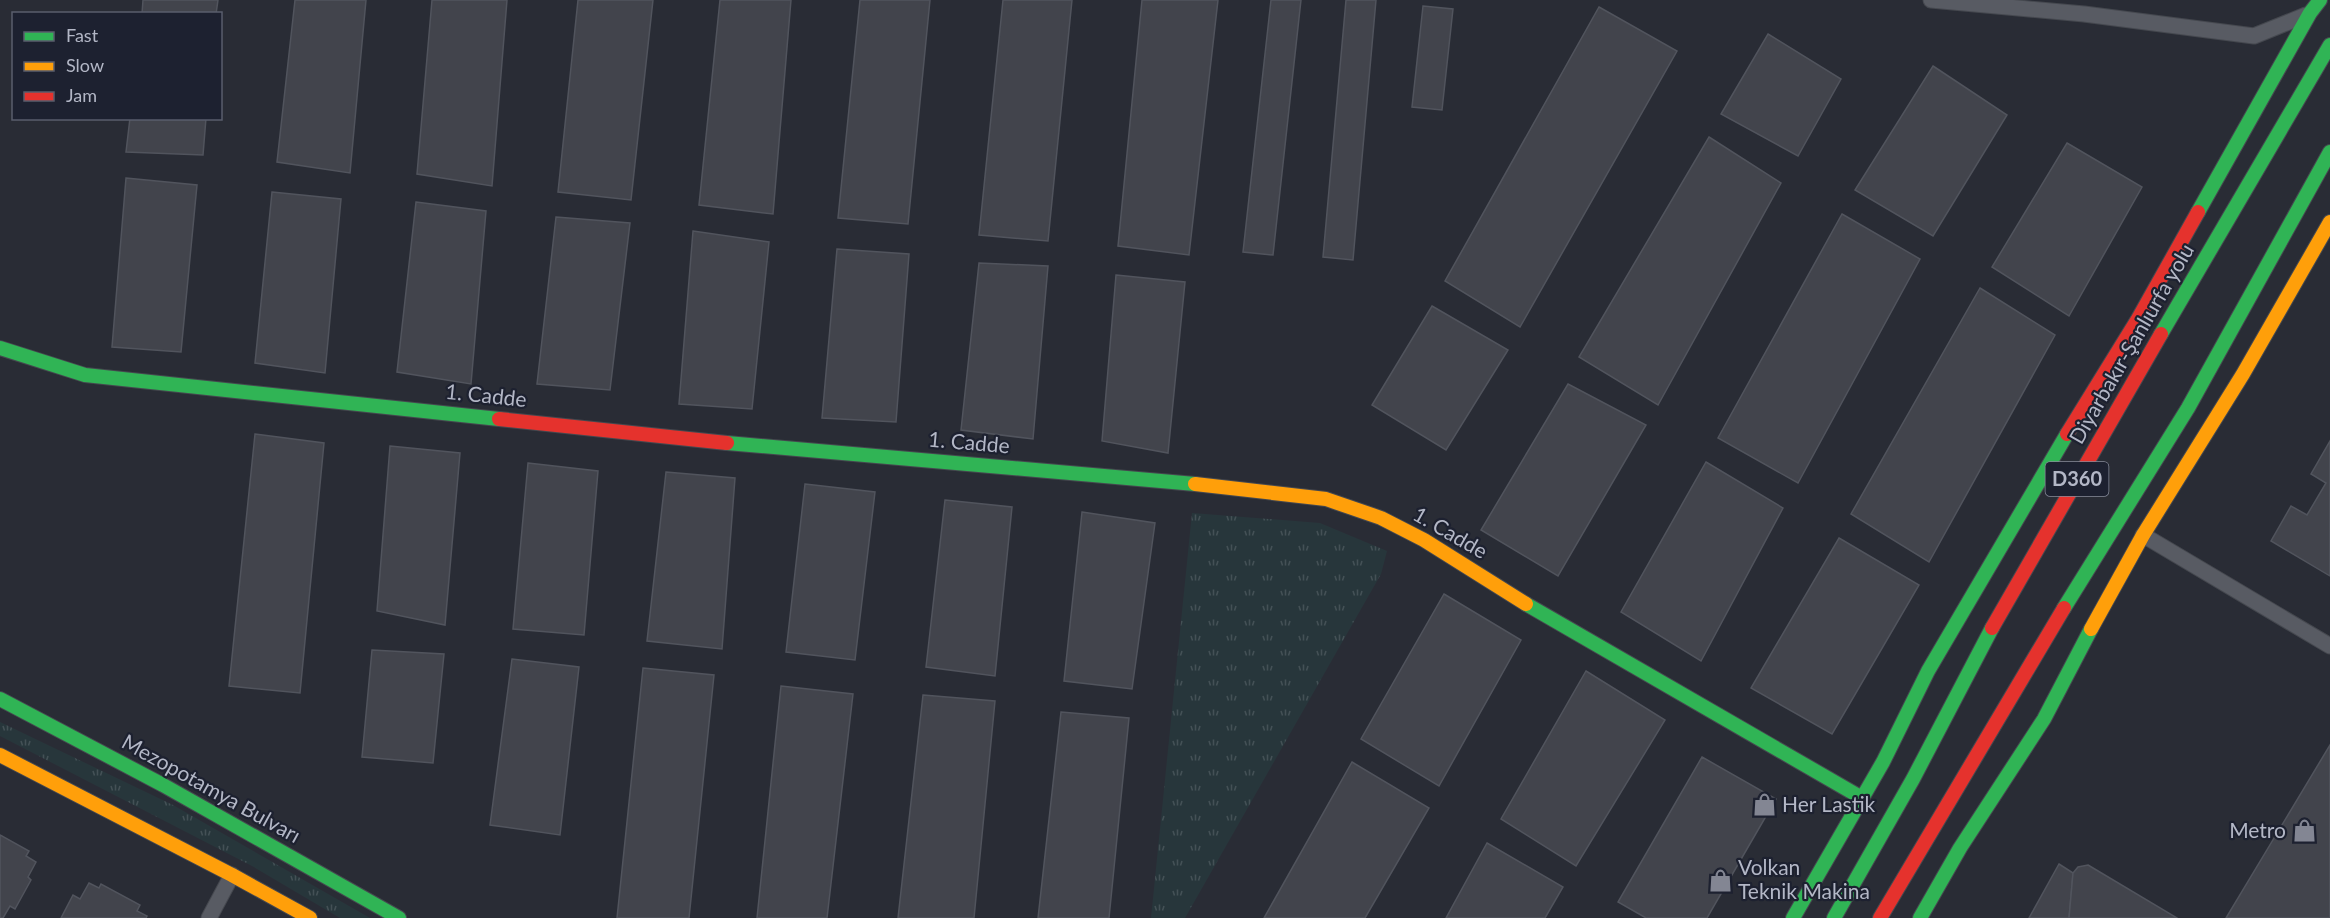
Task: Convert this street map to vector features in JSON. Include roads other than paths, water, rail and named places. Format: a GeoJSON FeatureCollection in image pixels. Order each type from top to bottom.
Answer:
{"type":"FeatureCollection","features":[{"type":"Feature","properties":{"kind":"main road"},"geometry":{"type":"LineString","coordinates":[[1794,918],[1883,762],[1928,671],[2138,319],[2310,13],[2320,0]]}},
{"type":"Feature","properties":{"kind":"main road","name":"Diyarbakır-Şanlıurfa yolu"},"geometry":{"type":"LineString","coordinates":[[1834,918],[1913,779],[2007,599],[2330,45]]}},
{"type":"Feature","properties":{"kind":"main road","name":"D360"},"geometry":{"type":"LineString","coordinates":[[1880,918],[2056,620],[2188,408],[2330,152]]}},
{"type":"Feature","properties":{"kind":"main road"},"geometry":{"type":"LineString","coordinates":[[1920,918],[1960,848],[2044,719],[2143,535],[2243,374],[2330,222]]}},
{"type":"Feature","properties":{"kind":"main road"},"geometry":{"type":"LineString","coordinates":[[2283,305],[2306,236]]}},
{"type":"Feature","properties":{"kind":"main road"},"geometry":{"type":"LineString","coordinates":[[2090,423],[2138,319]]}},
{"type":"Feature","properties":{"kind":"main road","name":"1. Cadde"},"geometry":{"type":"LineString","coordinates":[[0,348],[85,375],[740,444],[1176,482],[1326,499],[1381,518],[1424,540],[1542,614],[1862,798]]}},
{"type":"Feature","properties":{"kind":"main road"},"geometry":{"type":"LineString","coordinates":[[2051,523],[2081,444]]}},
{"type":"Feature","properties":{"kind":"main road"},"geometry":{"type":"LineString","coordinates":[[2048,683],[2096,619]]}},
{"type":"Feature","properties":{"kind":"main road","name":"Mezopotamya Bulvarı"},"geometry":{"type":"LineString","coordinates":[[0,699],[163,784],[399,918]]}},
{"type":"Feature","properties":{"kind":"main road"},"geometry":{"type":"LineString","coordinates":[[0,755],[232,874],[310,918]]}},
{"type":"Feature","properties":{"kind":"main road"},"geometry":{"type":"LineString","coordinates":[[1918,854],[1980,778]]}},
{"type":"Feature","properties":{"kind":"street"},"geometry":{"type":"LineString","coordinates":[[1931,0],[2084,14],[2254,36],[2310,13]]}},
{"type":"Feature","properties":{"kind":"street"},"geometry":{"type":"LineString","coordinates":[[2143,535],[2330,646]]}},
{"type":"Feature","properties":{"kind":"street"},"geometry":{"type":"LineString","coordinates":[[209,918],[232,874]]}},
{"type":"Feature","properties":{"kind":"place","name":"Her Lastik"},"geometry":{"type":"Point","coordinates":[1764,805]}},
{"type":"Feature","properties":{"kind":"place","name":"Metro"},"geometry":{"type":"Point","coordinates":[2304,831]}},
{"type":"Feature","properties":{"kind":"place","name":"Volkan Teknik Makina"},"geometry":{"type":"Point","coordinates":[1720,880]}}]}
